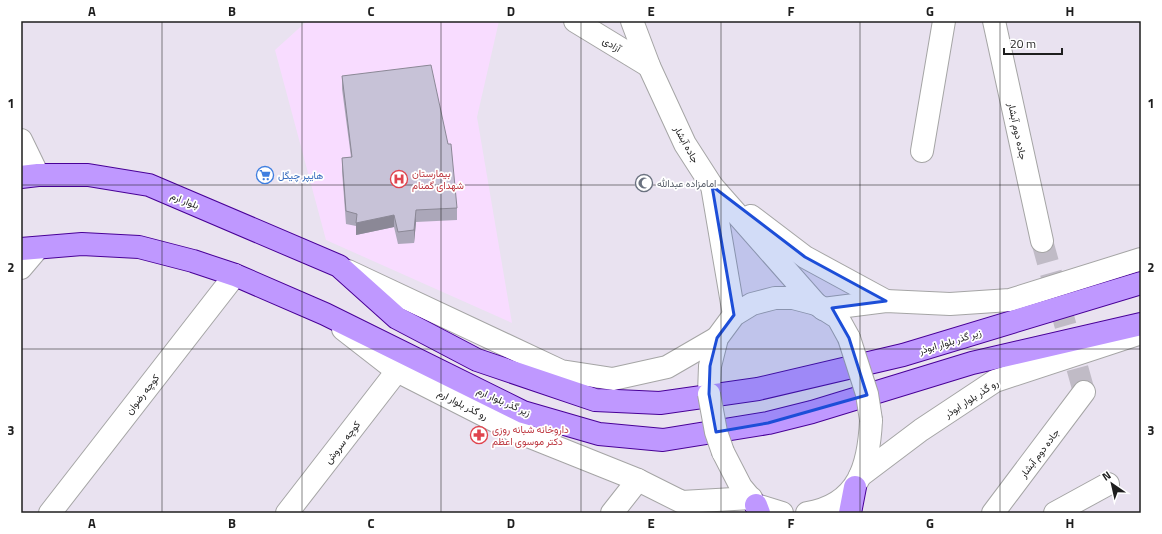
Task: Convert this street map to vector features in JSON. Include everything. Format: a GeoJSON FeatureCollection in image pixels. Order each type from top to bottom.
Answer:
{"type":"FeatureCollection","features":[{"type":"Feature","properties":{"kind":"main road","name":"بلوار ارم"},"geometry":{"type":"LineString","coordinates":[[29,176],[88,175],[148,185],[339,266]]}},
{"type":"Feature","properties":{"kind":"main road"},"geometry":{"type":"LineString","coordinates":[[29,248],[82,244],[139,247],[235,275],[325,314]]}},
{"type":"Feature","properties":{"kind":"main road","name":"زیر گذر بلوار ابوذر"},"geometry":{"type":"LineString","coordinates":[[339,266],[397,318],[478,360],[595,400],[660,403],[758,389],[903,355],[1141,284]]}},
{"type":"Feature","properties":{"kind":"main road","name":"زیر گذر بلوار ارم"},"geometry":{"type":"LineString","coordinates":[[325,314],[523,412],[599,434],[663,440],[768,423],[812,412],[972,363],[1141,324]]}},
{"type":"Feature","properties":{"kind":"main road"},"geometry":{"type":"LineString","coordinates":[[850,513],[858,482]]}},
{"type":"Feature","properties":{"kind":"street","name":"آزادی"},"geometry":{"type":"LineString","coordinates":[[575,21],[649,66]]}},
{"type":"Feature","properties":{"kind":"street","name":"جاده آبشار"},"geometry":{"type":"LineString","coordinates":[[632,21],[649,66],[685,144],[712,186],[819,307]]}},
{"type":"Feature","properties":{"kind":"street"},"geometry":{"type":"LineString","coordinates":[[922,151],[944,21]]}},
{"type":"Feature","properties":{"kind":"street","name":"جاده دوم‌ آبشار"},"geometry":{"type":"LineString","coordinates":[[994,21],[1042,241]]}},
{"type":"Feature","properties":{"kind":"street"},"geometry":{"type":"LineString","coordinates":[[21,140],[29,176]]}},
{"type":"Feature","properties":{"kind":"street"},"geometry":{"type":"LineString","coordinates":[[712,186],[805,257],[886,300]]}},
{"type":"Feature","properties":{"kind":"street"},"geometry":{"type":"LineString","coordinates":[[712,186],[734,315]]}},
{"type":"Feature","properties":{"kind":"street"},"geometry":{"type":"LineString","coordinates":[[21,268],[29,248]]}},
{"type":"Feature","properties":{"kind":"street"},"geometry":{"type":"LineString","coordinates":[[819,307],[886,300],[950,304],[1010,300],[1141,259]]}},
{"type":"Feature","properties":{"kind":"street"},"geometry":{"type":"LineString","coordinates":[[339,266],[561,371],[613,380],[667,366],[717,338]]}},
{"type":"Feature","properties":{"kind":"street","name":"کوچه رضوان"},"geometry":{"type":"LineString","coordinates":[[50,513],[235,275]]}},
{"type":"Feature","properties":{"kind":"street"},"geometry":{"type":"LineString","coordinates":[[782,513],[755,505],[741,487],[723,452],[716,432],[709,394],[710,366],[717,338],[734,315],[752,304],[775,298],[793,298],[819,307],[838,318],[849,338],[867,394],[871,420],[870,448],[858,482]]}},
{"type":"Feature","properties":{"kind":"street","name":"رو گذر بلوار ارم"},"geometry":{"type":"LineString","coordinates":[[325,314],[397,371],[513,430],[638,480],[691,507],[755,505]]}},
{"type":"Feature","properties":{"kind":"street","name":"رو گذر بلوار ابوذر"},"geometry":{"type":"LineString","coordinates":[[807,513],[818,511],[836,503],[858,482],[921,430],[995,380],[1141,333]]}},
{"type":"Feature","properties":{"kind":"street","name":"کوچه سروش"},"geometry":{"type":"LineString","coordinates":[[291,512],[397,371]]}},
{"type":"Feature","properties":{"kind":"street","name":"جاده دوم آبشار"},"geometry":{"type":"LineString","coordinates":[[993,513],[1084,392]]}},
{"type":"Feature","properties":{"kind":"street"},"geometry":{"type":"LineString","coordinates":[[612,513],[638,480]]}},
{"type":"Feature","properties":{"kind":"street"},"geometry":{"type":"LineString","coordinates":[[1055,513],[1108,484]]}},
{"type":"Feature","properties":{"kind":"highlighted area"},"geometry":{"type":"Polygon","coordinates":[[[712,186],[805,257],[886,301],[832,308],[849,338],[867,395],[768,423],[716,432],[709,394],[710,366],[717,338],[734,315],[712,186]]]}},
{"type":"Feature","properties":{"kind":"shaded area","name":"بیمارستان شهدای گمنام"},"geometry":{"type":"Polygon","coordinates":[[[307,21],[499,21],[477,117],[512,323],[326,240],[275,50],[307,21]]]}},
{"type":"Feature","properties":{"kind":"building"},"geometry":{"type":"Polygon","coordinates":[[[431,65],[448,144],[451,144],[457,208],[416,210],[414,230],[398,232],[394,215],[356,223],[357,214],[346,211],[342,158],[352,157],[342,76],[431,65]]]}},
{"type":"Feature","properties":{"kind":"tunnel"},"geometry":{"type":"LineString","coordinates":[[1042,241],[1084,392]]}},
{"type":"Feature","properties":{"kind":"place","name":"هایپر چیگل"},"geometry":{"type":"Point","coordinates":[265,175]}},
{"type":"Feature","properties":{"kind":"place","name":"بیمارستان شهدای گمنام"},"geometry":{"type":"Point","coordinates":[399,179]}},
{"type":"Feature","properties":{"kind":"place","name":"امامزاده عبدالله"},"geometry":{"type":"Point","coordinates":[644,183]}},
{"type":"Feature","properties":{"kind":"place","name":"داروخانه شبانه روزی دکتر موسوی اعظم"},"geometry":{"type":"Point","coordinates":[479,435]}}]}
